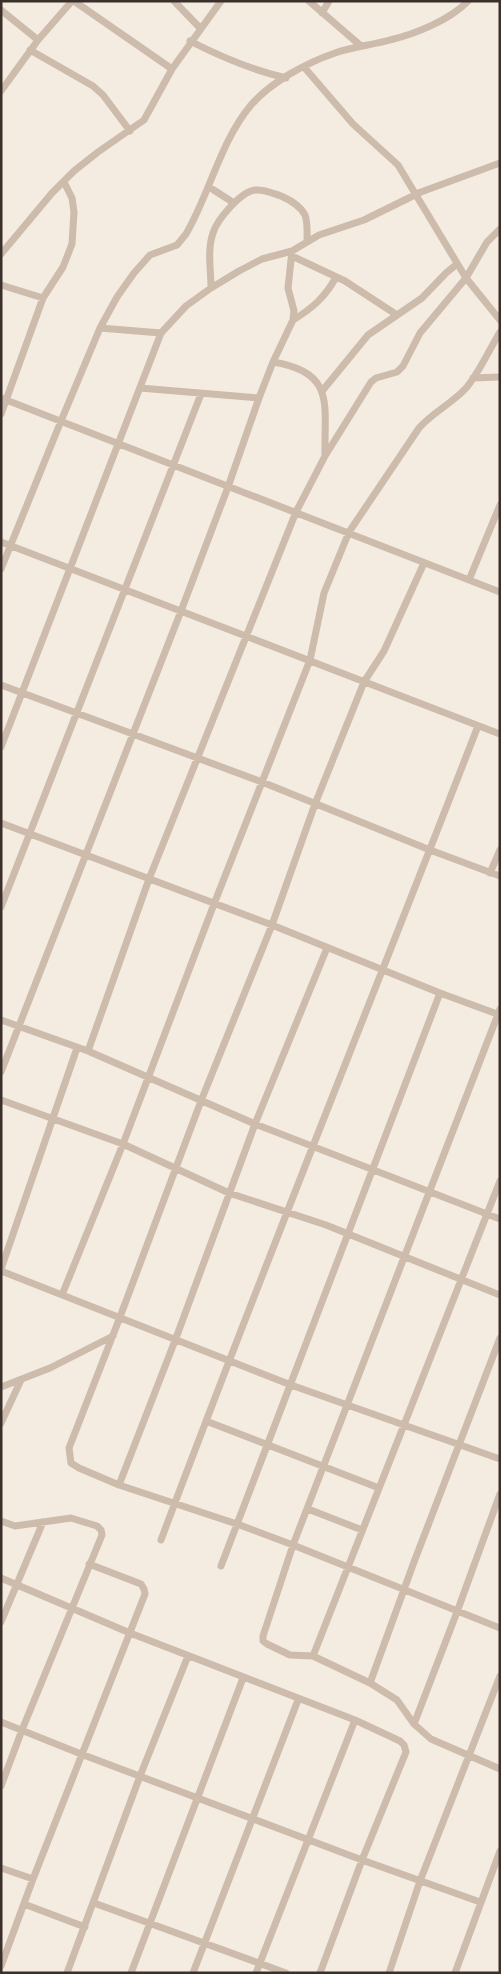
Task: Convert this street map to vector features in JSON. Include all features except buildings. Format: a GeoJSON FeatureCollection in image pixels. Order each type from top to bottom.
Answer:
{"type":"FeatureCollection","features":[{"type":"Feature","properties":{"kind":"street"},"geometry":{"type":"LineString","coordinates":[[1,91],[38,40],[73,1],[172,69]]}},
{"type":"Feature","properties":{"kind":"street"},"geometry":{"type":"LineString","coordinates":[[174,1],[200,28]]}},
{"type":"Feature","properties":{"kind":"street"},"geometry":{"type":"LineString","coordinates":[[1,254],[4,244],[74,171],[144,120],[190,41],[221,1]]}},
{"type":"Feature","properties":{"kind":"street"},"geometry":{"type":"LineString","coordinates":[[309,1],[361,46]]}},
{"type":"Feature","properties":{"kind":"street"},"geometry":{"type":"LineString","coordinates":[[322,13],[329,1]]}},
{"type":"Feature","properties":{"kind":"street"},"geometry":{"type":"LineString","coordinates":[[1,569],[60,421],[100,328],[117,297],[150,255],[177,245],[186,234],[239,121],[252,104],[286,78],[335,53],[393,40],[436,23],[468,1]]}},
{"type":"Feature","properties":{"kind":"street"},"geometry":{"type":"LineString","coordinates":[[1,10],[38,40]]}},
{"type":"Feature","properties":{"kind":"street"},"geometry":{"type":"LineString","coordinates":[[190,41],[221,57],[267,74],[286,78]]}},
{"type":"Feature","properties":{"kind":"street"},"geometry":{"type":"LineString","coordinates":[[30,50],[93,86],[103,95],[130,131]]}},
{"type":"Feature","properties":{"kind":"street"},"geometry":{"type":"LineString","coordinates":[[304,68],[353,124],[392,157],[466,278],[500,320]]}},
{"type":"Feature","properties":{"kind":"street"},"geometry":{"type":"LineString","coordinates":[[1,747],[161,333],[186,306],[212,288],[262,259],[292,253],[319,235],[364,220],[415,195],[500,163]]}},
{"type":"Feature","properties":{"kind":"street"},"geometry":{"type":"LineString","coordinates":[[1,414],[4,399],[43,298],[63,267],[72,244],[74,212],[72,198],[64,182]]}},
{"type":"Feature","properties":{"kind":"street"},"geometry":{"type":"LineString","coordinates":[[208,187],[234,204]]}},
{"type":"Feature","properties":{"kind":"street"},"geometry":{"type":"LineString","coordinates":[[212,288],[210,246],[213,234],[217,225],[244,194],[254,190],[266,190],[291,200],[299,206],[305,215],[307,224],[307,242]]}},
{"type":"Feature","properties":{"kind":"street"},"geometry":{"type":"LineString","coordinates":[[88,1051],[149,879],[296,512],[325,456],[371,382],[376,378],[397,372],[403,366],[420,333],[466,278],[487,242],[500,229]]}},
{"type":"Feature","properties":{"kind":"street"},"geometry":{"type":"LineString","coordinates":[[292,253],[336,277],[397,315]]}},
{"type":"Feature","properties":{"kind":"street"},"geometry":{"type":"LineString","coordinates":[[1,1072],[181,611],[259,398],[273,362],[293,320],[294,311],[288,288],[292,253]]}},
{"type":"Feature","properties":{"kind":"street"},"geometry":{"type":"LineString","coordinates":[[323,390],[361,342],[422,298],[457,264]]}},
{"type":"Feature","properties":{"kind":"street"},"geometry":{"type":"LineString","coordinates":[[293,320],[318,302],[330,288],[336,277]]}},
{"type":"Feature","properties":{"kind":"street"},"geometry":{"type":"LineString","coordinates":[[1,285],[43,298]]}},
{"type":"Feature","properties":{"kind":"street"},"geometry":{"type":"LineString","coordinates":[[100,328],[161,333]]}},
{"type":"Feature","properties":{"kind":"street"},"geometry":{"type":"LineString","coordinates":[[62,1294],[123,1144],[214,904],[310,660],[324,593],[349,532],[419,428],[459,394],[473,378],[500,332]]}},
{"type":"Feature","properties":{"kind":"street"},"geometry":{"type":"LineString","coordinates":[[273,362],[305,371],[323,390],[325,401],[325,456]]}},
{"type":"Feature","properties":{"kind":"street"},"geometry":{"type":"LineString","coordinates":[[473,378],[500,378]]}},
{"type":"Feature","properties":{"kind":"street"},"geometry":{"type":"LineString","coordinates":[[140,388],[259,398]]}},
{"type":"Feature","properties":{"kind":"street"},"geometry":{"type":"LineString","coordinates":[[1,907],[201,394]]}},
{"type":"Feature","properties":{"kind":"street"},"geometry":{"type":"LineString","coordinates":[[4,399],[500,592]]}},
{"type":"Feature","properties":{"kind":"street"},"geometry":{"type":"LineString","coordinates":[[469,580],[500,505]]}},
{"type":"Feature","properties":{"kind":"street"},"geometry":{"type":"LineString","coordinates":[[1,542],[478,726],[498,731]]}},
{"type":"Feature","properties":{"kind":"street"},"geometry":{"type":"LineString","coordinates":[[424,563],[384,650],[364,682],[315,804],[272,925],[201,1101],[69,1448],[71,1463],[78,1468],[119,1485],[237,1524],[293,1545],[403,1591],[500,1628]]}},
{"type":"Feature","properties":{"kind":"street"},"geometry":{"type":"LineString","coordinates":[[1,686],[262,782],[430,850],[500,876]]}},
{"type":"Feature","properties":{"kind":"street"},"geometry":{"type":"LineString","coordinates":[[161,1540],[229,1359],[384,970],[478,726]]}},
{"type":"Feature","properties":{"kind":"street"},"geometry":{"type":"LineString","coordinates":[[1,823],[272,925],[440,993],[499,1013],[323,1465],[293,1545],[263,1641],[294,1656],[313,1656],[370,1683],[397,1700],[414,1724],[431,1739],[500,1769]]}},
{"type":"Feature","properties":{"kind":"street"},"geometry":{"type":"LineString","coordinates":[[490,873],[500,850]]}},
{"type":"Feature","properties":{"kind":"street"},"geometry":{"type":"LineString","coordinates":[[119,1485],[176,1338],[254,1124],[327,948]]}},
{"type":"Feature","properties":{"kind":"street"},"geometry":{"type":"LineString","coordinates":[[221,1566],[440,993]]}},
{"type":"Feature","properties":{"kind":"street"},"geometry":{"type":"LineString","coordinates":[[1,1020],[88,1051],[254,1124],[500,1219]]}},
{"type":"Feature","properties":{"kind":"street"},"geometry":{"type":"LineString","coordinates":[[77,1048],[1,1270],[346,1405],[500,1459]]}},
{"type":"Feature","properties":{"kind":"street"},"geometry":{"type":"LineString","coordinates":[[1,1100],[123,1144],[229,1193],[349,1234],[500,1295]]}},
{"type":"Feature","properties":{"kind":"street"},"geometry":{"type":"LineString","coordinates":[[313,1656],[500,1181]]}},
{"type":"Feature","properties":{"kind":"street"},"geometry":{"type":"LineString","coordinates":[[1,1387],[50,1368],[113,1336]]}},
{"type":"Feature","properties":{"kind":"street"},"geometry":{"type":"LineString","coordinates":[[370,1683],[458,1445],[500,1338]]}},
{"type":"Feature","properties":{"kind":"street"},"geometry":{"type":"LineString","coordinates":[[1,1423],[21,1380]]}},
{"type":"Feature","properties":{"kind":"street"},"geometry":{"type":"LineString","coordinates":[[206,1421],[379,1488]]}},
{"type":"Feature","properties":{"kind":"street"},"geometry":{"type":"LineString","coordinates":[[414,1724],[500,1494]]}},
{"type":"Feature","properties":{"kind":"street"},"geometry":{"type":"LineString","coordinates":[[308,1509],[362,1530]]}},
{"type":"Feature","properties":{"kind":"street"},"geometry":{"type":"LineString","coordinates":[[1,1521],[15,1526],[71,1518],[97,1526],[102,1534],[1,1786]]}},
{"type":"Feature","properties":{"kind":"street"},"geometry":{"type":"LineString","coordinates":[[1,1622],[43,1522]]}},
{"type":"Feature","properties":{"kind":"street"},"geometry":{"type":"LineString","coordinates":[[1,1966],[33,1879],[145,1594],[141,1584],[89,1564]]}},
{"type":"Feature","properties":{"kind":"street"},"geometry":{"type":"LineString","coordinates":[[1,1578],[130,1633],[298,1700],[355,1720],[400,1741],[406,1752],[362,1860],[320,1973]]}},
{"type":"Feature","properties":{"kind":"street"},"geometry":{"type":"LineString","coordinates":[[67,1973],[140,1776],[188,1656]]}},
{"type":"Feature","properties":{"kind":"street"},"geometry":{"type":"LineString","coordinates":[[389,1973],[420,1881],[500,1676]]}},
{"type":"Feature","properties":{"kind":"street"},"geometry":{"type":"LineString","coordinates":[[131,1973],[243,1678]]}},
{"type":"Feature","properties":{"kind":"street"},"geometry":{"type":"LineString","coordinates":[[193,1973],[298,1700]]}},
{"type":"Feature","properties":{"kind":"street"},"geometry":{"type":"LineString","coordinates":[[256,1973],[355,1720]]}},
{"type":"Feature","properties":{"kind":"street"},"geometry":{"type":"LineString","coordinates":[[1,1722],[362,1860],[480,1902]]}},
{"type":"Feature","properties":{"kind":"street"},"geometry":{"type":"LineString","coordinates":[[455,1973],[500,1851]]}},
{"type":"Feature","properties":{"kind":"street"},"geometry":{"type":"LineString","coordinates":[[1,1868],[33,1879]]}},
{"type":"Feature","properties":{"kind":"street"},"geometry":{"type":"LineString","coordinates":[[94,1903],[286,1973]]}},
{"type":"Feature","properties":{"kind":"street"},"geometry":{"type":"LineString","coordinates":[[24,1904],[85,1927]]}}]}
